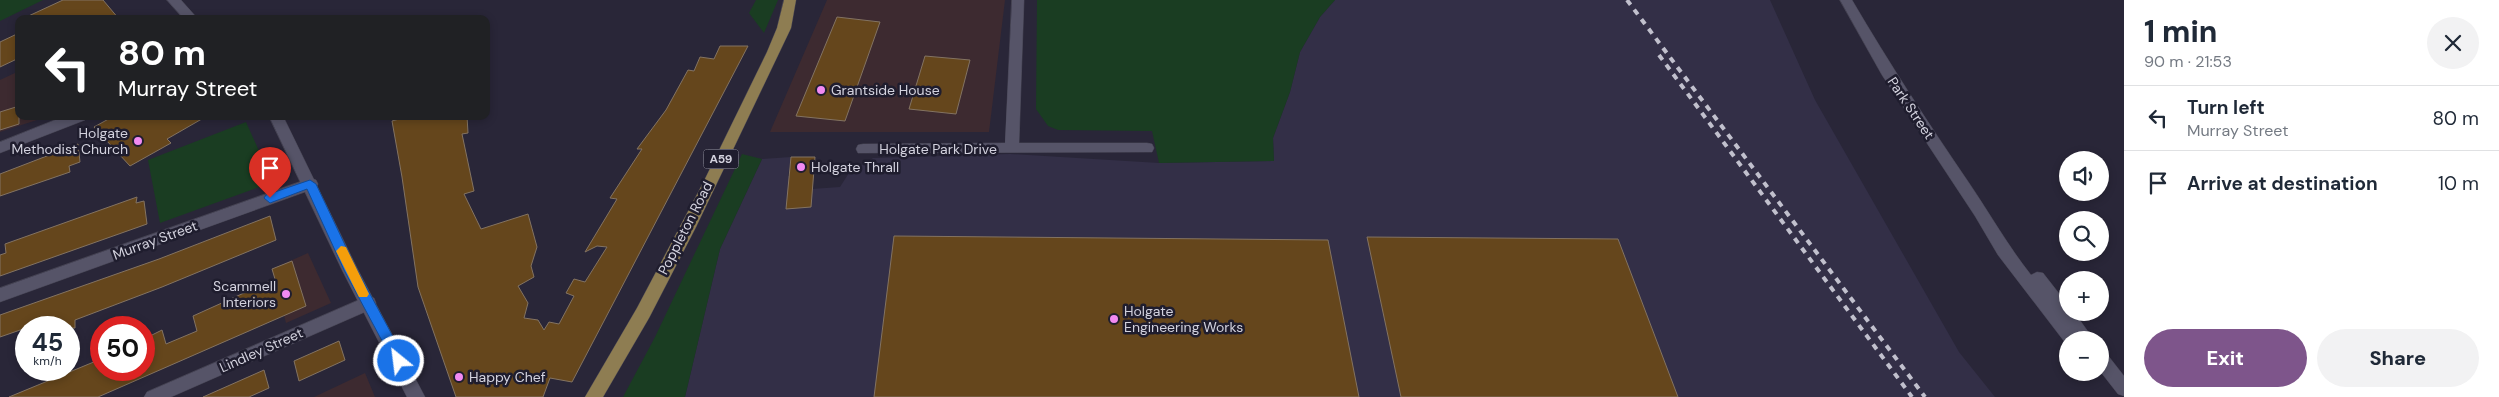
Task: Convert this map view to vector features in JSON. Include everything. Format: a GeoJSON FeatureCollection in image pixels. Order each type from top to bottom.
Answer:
{"type":"FeatureCollection","features":[{"type":"Feature","properties":{"kind":"main road","name":"Poppleton Road"},"geometry":{"type":"LineString","coordinates":[[594,397],[631,335],[687,229],[774,52],[784,28],[790,0]]}},
{"type":"Feature","properties":{"kind":"street"},"geometry":{"type":"LineString","coordinates":[[173,0],[188,15]]}},
{"type":"Feature","properties":{"kind":"street","name":"Holgate Park Drive"},"geometry":{"type":"LineString","coordinates":[[1012,148],[1018,0]]}},
{"type":"Feature","properties":{"kind":"street","name":"Park Street"},"geometry":{"type":"LineString","coordinates":[[1846,0],[1887,72],[1980,212],[2003,251],[2066,331]]}},
{"type":"Feature","properties":{"kind":"street"},"geometry":{"type":"LineString","coordinates":[[0,148],[70,120]]}},
{"type":"Feature","properties":{"kind":"street"},"geometry":{"type":"LineString","coordinates":[[278,120],[416,397]]}},
{"type":"Feature","properties":{"kind":"street","name":"Holgate Park Drive"},"geometry":{"type":"LineString","coordinates":[[863,150],[1147,148]]}},
{"type":"Feature","properties":{"kind":"street","name":"Murray Street"},"geometry":{"type":"LineString","coordinates":[[0,295],[310,184]]}},
{"type":"Feature","properties":{"kind":"street","name":"Park Street"},"geometry":{"type":"LineString","coordinates":[[1980,212],[2079,331]]}},
{"type":"Feature","properties":{"kind":"street","name":"Lindley Street"},"geometry":{"type":"LineString","coordinates":[[153,397],[368,303]]}},
{"type":"Feature","properties":{"kind":"street"},"geometry":{"type":"LineString","coordinates":[[2109,370],[2124,389]]}},
{"type":"Feature","properties":{"kind":"street"},"geometry":{"type":"LineString","coordinates":[[2105,381],[2117,397]]}},
{"type":"Feature","properties":{"kind":"shaded area"},"geometry":{"type":"Polygon","coordinates":[[[827,0],[1005,0],[989,132],[770,132],[827,0]]]}},
{"type":"Feature","properties":{"kind":"shaded area"},"geometry":{"type":"Polygon","coordinates":[[[1335,0],[1770,0],[1815,100],[1959,352],[1995,397],[685,397],[720,249],[762,159],[791,157],[788,176],[812,176],[812,189],[840,187],[849,173],[873,158],[1010,154],[1159,163],[1274,161],[1273,138],[1290,92],[1300,52],[1320,17],[1335,0]]]}},
{"type":"Feature","properties":{"kind":"shaded area"},"geometry":{"type":"Polygon","coordinates":[[[15,73],[15,120],[37,120],[0,132],[0,80],[15,73]]]}},
{"type":"Feature","properties":{"kind":"shaded area"},"geometry":{"type":"Polygon","coordinates":[[[308,253],[331,303],[286,323],[272,269],[308,253]]]}},
{"type":"Feature","properties":{"kind":"shaded area"},"geometry":{"type":"Polygon","coordinates":[[[365,373],[375,397],[314,397],[365,373]]]}},
{"type":"Feature","properties":{"kind":"green space"},"geometry":{"type":"Polygon","coordinates":[[[0,0],[43,0],[0,21],[0,0]]]}},
{"type":"Feature","properties":{"kind":"green space"},"geometry":{"type":"Polygon","coordinates":[[[756,0],[778,0],[764,33],[749,13],[756,0]]]}},
{"type":"Feature","properties":{"kind":"green space"},"geometry":{"type":"Polygon","coordinates":[[[1037,0],[1335,0],[1320,17],[1300,52],[1290,92],[1273,138],[1274,161],[1159,163],[1152,131],[1058,130],[1048,126],[1036,109],[1037,0]]]}},
{"type":"Feature","properties":{"kind":"green space"},"geometry":{"type":"Polygon","coordinates":[[[246,122],[273,182],[160,223],[148,160],[246,122]]]}},
{"type":"Feature","properties":{"kind":"green space"},"geometry":{"type":"Polygon","coordinates":[[[742,154],[762,159],[720,249],[685,397],[623,397],[655,337],[742,154]]]}},
{"type":"Feature","properties":{"kind":"building"},"geometry":{"type":"Polygon","coordinates":[[[63,0],[103,0],[116,15],[31,15],[63,0]]]}},
{"type":"Feature","properties":{"kind":"building"},"geometry":{"type":"Polygon","coordinates":[[[837,17],[880,22],[845,121],[796,116],[837,17]]]}},
{"type":"Feature","properties":{"kind":"building"},"geometry":{"type":"Polygon","coordinates":[[[15,35],[15,60],[0,67],[0,42],[15,35]]]}},
{"type":"Feature","properties":{"kind":"building"},"geometry":{"type":"Polygon","coordinates":[[[720,46],[748,46],[572,382],[550,378],[543,397],[456,397],[418,287],[392,121],[467,120],[468,133],[462,134],[474,191],[464,194],[481,229],[528,214],[537,247],[531,266],[534,277],[518,286],[528,303],[524,318],[538,320],[544,330],[549,322],[559,324],[574,296],[566,293],[574,279],[585,282],[607,247],[597,246],[585,252],[617,199],[610,198],[642,149],[637,149],[666,110],[688,70],[694,71],[700,57],[714,59],[720,46]]]}},
{"type":"Feature","properties":{"kind":"building"},"geometry":{"type":"Polygon","coordinates":[[[925,56],[970,60],[956,114],[909,109],[925,56]]]}},
{"type":"Feature","properties":{"kind":"building"},"geometry":{"type":"Polygon","coordinates":[[[15,107],[15,120],[19,120],[19,124],[0,130],[0,112],[15,107]]]}},
{"type":"Feature","properties":{"kind":"building","name":"Holgate Methodist Church"},"geometry":{"type":"Polygon","coordinates":[[[107,120],[200,120],[167,139],[171,143],[130,166],[94,127],[107,120]]]}},
{"type":"Feature","properties":{"kind":"building"},"geometry":{"type":"Polygon","coordinates":[[[78,144],[80,162],[69,166],[70,172],[0,196],[0,174],[78,144]]]}},
{"type":"Feature","properties":{"kind":"building"},"geometry":{"type":"Polygon","coordinates":[[[791,157],[815,157],[811,207],[786,209],[791,157]]]}},
{"type":"Feature","properties":{"kind":"building"},"geometry":{"type":"Polygon","coordinates":[[[137,197],[136,203],[144,201],[147,224],[0,276],[0,255],[6,253],[5,244],[137,197]]]}},
{"type":"Feature","properties":{"kind":"building"},"geometry":{"type":"Polygon","coordinates":[[[270,216],[276,240],[80,318],[80,316],[15,316],[15,332],[0,337],[0,315],[159,259],[270,216]]]}},
{"type":"Feature","properties":{"kind":"building","name":"Holgate Engineering Works"},"geometry":{"type":"Polygon","coordinates":[[[894,236],[1328,240],[1359,397],[874,397],[894,236]]]}},
{"type":"Feature","properties":{"kind":"building"},"geometry":{"type":"Polygon","coordinates":[[[1367,237],[1618,239],[1678,397],[1401,397],[1367,237]]]}},
{"type":"Feature","properties":{"kind":"building"},"geometry":{"type":"Polygon","coordinates":[[[292,261],[306,306],[155,372],[155,334],[162,330],[166,344],[197,331],[193,316],[275,279],[272,269],[292,261]]]}},
{"type":"Feature","properties":{"kind":"building"},"geometry":{"type":"Polygon","coordinates":[[[339,341],[345,360],[299,381],[294,361],[339,341]]]}},
{"type":"Feature","properties":{"kind":"building"},"geometry":{"type":"Polygon","coordinates":[[[90,364],[90,381],[135,381],[98,397],[9,397],[48,381],[80,381],[80,368],[90,364]]]}},
{"type":"Feature","properties":{"kind":"building"},"geometry":{"type":"Polygon","coordinates":[[[264,370],[269,388],[249,397],[203,397],[264,370]]]}},
{"type":"Feature","properties":{"kind":"railway"},"geometry":{"type":"LineString","coordinates":[[1627,0],[1925,397]]}},
{"type":"Feature","properties":{"kind":"railway"},"geometry":{"type":"LineString","coordinates":[[1659,55],[1912,397]]}},
{"type":"Feature","properties":{"kind":"slow traffic"},"geometry":{"type":"LineString","coordinates":[[341,251],[363,294]]}},
{"type":"Feature","properties":{"kind":"place","name":"Grantside House"},"geometry":{"type":"Point","coordinates":[821,90]}},
{"type":"Feature","properties":{"kind":"place","name":"Holgate Methodist Church"},"geometry":{"type":"Point","coordinates":[138,141]}},
{"type":"Feature","properties":{"kind":"place","name":"Holgate Thrall"},"geometry":{"type":"Point","coordinates":[801,167]}},
{"type":"Feature","properties":{"kind":"place","name":"Scammell Interiors"},"geometry":{"type":"Point","coordinates":[286,294]}},
{"type":"Feature","properties":{"kind":"place","name":"Holgate Engineering Works"},"geometry":{"type":"Point","coordinates":[1114,319]}},
{"type":"Feature","properties":{"kind":"place","name":"Happy Chef"},"geometry":{"type":"Point","coordinates":[459,377]}},
{"type":"Feature","properties":{"kind":"route"},"geometry":{"type":"LineString","coordinates":[[270,198],[310,184],[350,270],[399,361]]}}]}
